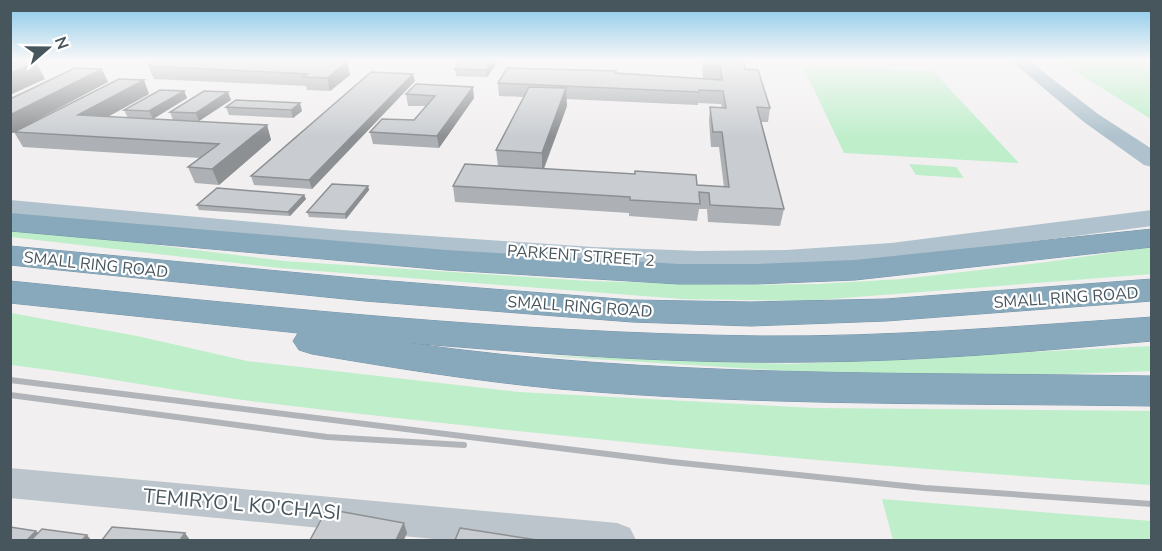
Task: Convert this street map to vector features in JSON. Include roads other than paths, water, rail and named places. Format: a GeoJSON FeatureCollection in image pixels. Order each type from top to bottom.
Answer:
{"type":"FeatureCollection","features":[{"type":"Feature","properties":{"kind":"highway"},"geometry":{"type":"LineString","coordinates":[[10,222],[255,245],[608,272],[683,274],[759,274],[889,267],[1152,238]]}},
{"type":"Feature","properties":{"kind":"highway","name":"SMALL RING ROAD"},"geometry":{"type":"LineString","coordinates":[[10,255],[365,290],[632,311],[751,314],[886,310],[1152,290]]}},
{"type":"Feature","properties":{"kind":"highway"},"geometry":{"type":"LineString","coordinates":[[10,292],[401,329],[600,344],[762,350],[883,348],[1152,329]]}},
{"type":"Feature","properties":{"kind":"highway"},"geometry":{"type":"LineString","coordinates":[[62,297],[392,354],[583,376],[826,386],[1152,391]]}},
{"type":"Feature","properties":{"kind":"main road"},"geometry":{"type":"LineString","coordinates":[[1050,86],[1151,160]]}},
{"type":"Feature","properties":{"kind":"main road"},"geometry":{"type":"LineString","coordinates":[[1079,86],[1093,96]]}},
{"type":"Feature","properties":{"kind":"main road","name":"PARKENT STREET 2"},"geometry":{"type":"LineString","coordinates":[[10,208],[277,234],[618,259],[677,261],[795,259],[905,251],[1152,218]]}},
{"type":"Feature","properties":{"kind":"street","name":"TEMIRYO'L KO'CHASI"},"geometry":{"type":"LineString","coordinates":[[10,483],[573,538],[617,540]]}},
{"type":"Feature","properties":{"kind":"railway"},"geometry":{"type":"LineString","coordinates":[[10,380],[672,462],[925,488],[1152,504]]}},
{"type":"Feature","properties":{"kind":"railway"},"geometry":{"type":"LineString","coordinates":[[10,395],[327,437],[464,445]]}}]}
